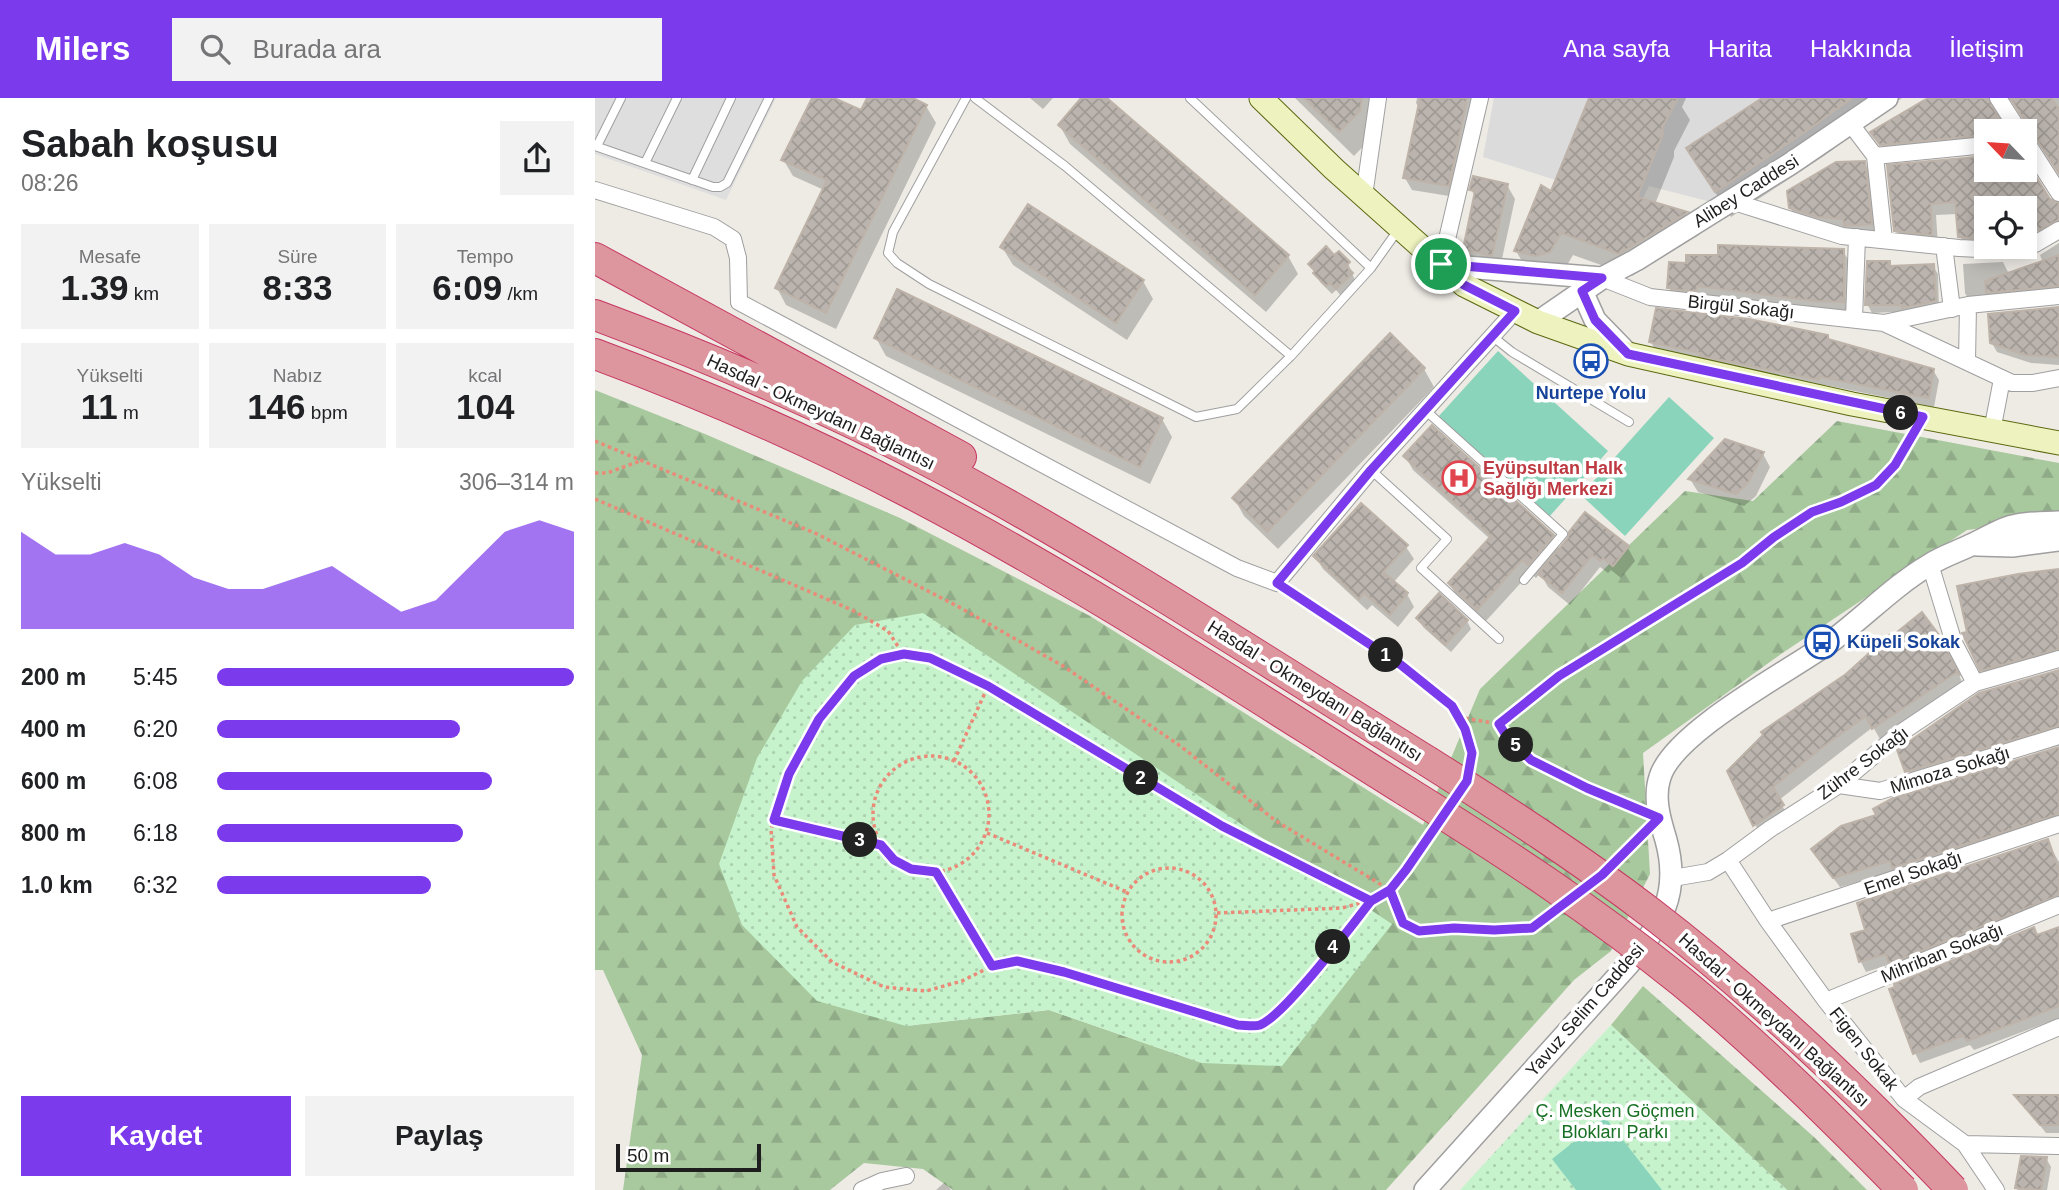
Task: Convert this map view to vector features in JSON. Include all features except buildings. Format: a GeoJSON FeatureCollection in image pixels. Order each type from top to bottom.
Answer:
{"type":"FeatureCollection","features":[{"type":"Feature","properties":{"kind":"highway"},"geometry":{"type":"LineString","coordinates":[[595,258],[980,468],[1025,500],[1066,538]]}},
{"type":"Feature","properties":{"kind":"highway"},"geometry":{"type":"LineString","coordinates":[[595,275],[675,303]]}},
{"type":"Feature","properties":{"kind":"highway","name":"Hasdal - Okmeydanı Bağlantısı"},"geometry":{"type":"LineString","coordinates":[[595,315],[693,353],[871,432],[951,474],[1066,538],[1228,636],[1551,840],[1696,948],[1805,1044],[1953,1190]]}},
{"type":"Feature","properties":{"kind":"highway","name":"Hasdal - Okmeydanı Bağlantısı"},"geometry":{"type":"LineString","coordinates":[[595,354],[716,401],[911,494],[1065,579],[1534,871],[1683,983],[1805,1092],[1903,1190]]}},
{"type":"Feature","properties":{"kind":"main road"},"geometry":{"type":"LineString","coordinates":[[1261,98],[1364,196],[1464,285],[1538,322],[1628,354],[2059,443]]}},
{"type":"Feature","properties":{"kind":"street"},"geometry":{"type":"LineString","coordinates":[[1364,196],[1378,98]]}},
{"type":"Feature","properties":{"kind":"street"},"geometry":{"type":"LineString","coordinates":[[1479,98],[1441,264],[1602,278]]}},
{"type":"Feature","properties":{"kind":"street","name":"Alibey Caddesi"},"geometry":{"type":"LineString","coordinates":[[1538,322],[1602,278],[1731,201],[1887,98]]}},
{"type":"Feature","properties":{"kind":"street"},"geometry":{"type":"LineString","coordinates":[[1998,98],[2011,119]]}},
{"type":"Feature","properties":{"kind":"street"},"geometry":{"type":"LineString","coordinates":[[1850,123],[1875,156],[1884,240]]}},
{"type":"Feature","properties":{"kind":"street"},"geometry":{"type":"LineString","coordinates":[[1875,156],[1974,146]]}},
{"type":"Feature","properties":{"kind":"street"},"geometry":{"type":"LineString","coordinates":[[2037,159],[2059,193]]}},
{"type":"Feature","properties":{"kind":"street"},"geometry":{"type":"LineString","coordinates":[[595,190],[714,227],[733,239],[738,258],[739,302],[1237,568],[1277,583],[1371,470],[1515,311]]}},
{"type":"Feature","properties":{"kind":"street"},"geometry":{"type":"LineString","coordinates":[[1731,201],[1842,236],[1974,248]]}},
{"type":"Feature","properties":{"kind":"street"},"geometry":{"type":"LineString","coordinates":[[2037,243],[2059,230]]}},
{"type":"Feature","properties":{"kind":"street"},"geometry":{"type":"LineString","coordinates":[[1854,319],[1857,237]]}},
{"type":"Feature","properties":{"kind":"street"},"geometry":{"type":"LineString","coordinates":[[1944,246],[1952,309]]}},
{"type":"Feature","properties":{"kind":"street"},"geometry":{"type":"LineString","coordinates":[[1538,322],[1566,275]]}},
{"type":"Feature","properties":{"kind":"street","name":"Birgül Sokağı"},"geometry":{"type":"LineString","coordinates":[[1602,278],[1650,297],[1884,323],[2012,383],[2033,383],[2059,378]]}},
{"type":"Feature","properties":{"kind":"street"},"geometry":{"type":"LineString","coordinates":[[1582,291],[1595,320],[1628,354]]}},
{"type":"Feature","properties":{"kind":"street","name":"Birgül Sokağı"},"geometry":{"type":"LineString","coordinates":[[1884,323],[1968,305],[2059,296]]}},
{"type":"Feature","properties":{"kind":"street"},"geometry":{"type":"LineString","coordinates":[[1966,362],[1968,305]]}},
{"type":"Feature","properties":{"kind":"street"},"geometry":{"type":"LineString","coordinates":[[1992,430],[2002,379]]}},
{"type":"Feature","properties":{"kind":"street"},"geometry":{"type":"LineString","coordinates":[[1971,545],[2007,527],[2059,522]]}},
{"type":"Feature","properties":{"kind":"street","name":"Yavuz Selim Caddesi"},"geometry":{"type":"LineString","coordinates":[[1425,1190],[1628,965],[1655,930],[1668,901],[1673,878],[1668,847],[1659,818],[1657,795],[1660,775],[1676,751],[1733,706],[1832,641],[1930,564],[1971,545],[2012,546],[2059,540]]}},
{"type":"Feature","properties":{"kind":"street"},"geometry":{"type":"LineString","coordinates":[[1930,564],[1954,643],[1975,683]]}},
{"type":"Feature","properties":{"kind":"street","name":"Zühre Sokağı"},"geometry":{"type":"LineString","coordinates":[[1673,878],[1709,872],[1728,860],[1770,829],[1839,785],[1899,734],[1975,683],[2059,659]]}},
{"type":"Feature","properties":{"kind":"street","name":"Mimoza Sokağı"},"geometry":{"type":"LineString","coordinates":[[1839,785],[1880,791],[2059,736]]}},
{"type":"Feature","properties":{"kind":"street","name":"Emel Sokağı"},"geometry":{"type":"LineString","coordinates":[[1767,921],[2059,824]]}},
{"type":"Feature","properties":{"kind":"street","name":"Figen Sokak"},"geometry":{"type":"LineString","coordinates":[[1728,860],[1767,921],[1904,1099],[1965,1144],[1996,1190]]}},
{"type":"Feature","properties":{"kind":"street","name":"Mihriban Sokağı"},"geometry":{"type":"LineString","coordinates":[[1826,1001],[2059,905]]}},
{"type":"Feature","properties":{"kind":"street"},"geometry":{"type":"LineString","coordinates":[[1904,1099],[1919,1087],[2059,1027]]}},
{"type":"Feature","properties":{"kind":"street"},"geometry":{"type":"LineString","coordinates":[[1965,1144],[2059,1146]]}},
{"type":"Feature","properties":{"kind":"street"},"geometry":{"type":"LineString","coordinates":[[862,1190],[882,1181],[906,1176]]}},
{"type":"Feature","properties":{"kind":"lane"},"geometry":{"type":"LineString","coordinates":[[621,98],[596,146],[713,187],[727,183],[769,98]]}},
{"type":"Feature","properties":{"kind":"lane"},"geometry":{"type":"LineString","coordinates":[[645,163],[677,98]]}},
{"type":"Feature","properties":{"kind":"lane"},"geometry":{"type":"LineString","coordinates":[[692,180],[731,98]]}},
{"type":"Feature","properties":{"kind":"lane"},"geometry":{"type":"LineString","coordinates":[[966,98],[893,232],[888,253],[897,263],[929,284],[1196,417],[1237,409],[1291,356],[1371,268],[1399,228]]}},
{"type":"Feature","properties":{"kind":"lane"},"geometry":{"type":"LineString","coordinates":[[975,98],[1065,166],[1291,356]]}},
{"type":"Feature","properties":{"kind":"lane"},"geometry":{"type":"LineString","coordinates":[[1191,98],[1371,268]]}},
{"type":"Feature","properties":{"kind":"lane"},"geometry":{"type":"LineString","coordinates":[[1492,336],[1512,352],[1629,422]]}},
{"type":"Feature","properties":{"kind":"lane"},"geometry":{"type":"LineString","coordinates":[[1425,410],[1563,534],[1524,580]]}},
{"type":"Feature","properties":{"kind":"lane"},"geometry":{"type":"LineString","coordinates":[[1371,470],[1447,538],[1421,568],[1499,639]]}},
{"type":"Feature","properties":{"kind":"path"},"geometry":{"type":"LineString","coordinates":[[1458,717],[1499,724],[1559,676],[1742,563],[1774,537],[1812,512],[1876,485],[1895,465],[1923,417]]}},
{"type":"Feature","properties":{"kind":"path"},"geometry":{"type":"LineString","coordinates":[[595,441],[817,534],[959,607],[1063,666],[1179,745],[1276,821],[1390,890],[1403,923],[1419,931],[1532,928],[1552,912]]}},
{"type":"Feature","properties":{"kind":"path"},"geometry":{"type":"LineString","coordinates":[[595,473],[607,473],[644,460]]}},
{"type":"Feature","properties":{"kind":"path"},"geometry":{"type":"LineString","coordinates":[[595,499],[852,610],[888,631],[904,654]]}},
{"type":"Feature","properties":{"kind":"path"},"geometry":{"type":"LineString","coordinates":[[1277,583],[1401,665],[1452,706],[1465,729],[1472,753],[1470,763]]}},
{"type":"Feature","properties":{"kind":"path"},"geometry":{"type":"LineString","coordinates":[[904,654],[930,658],[988,686],[1222,826],[1371,901],[1299,989],[1274,1016],[1259,1026],[1238,1025],[1138,993],[1017,961],[992,966],[963,981],[926,991],[884,988],[832,962],[797,927],[774,875],[771,829],[789,774],[819,719],[854,676],[881,659],[904,654]]}},
{"type":"Feature","properties":{"kind":"path"},"geometry":{"type":"LineString","coordinates":[[954,761],[988,686]]}},
{"type":"Feature","properties":{"kind":"path"},"geometry":{"type":"LineString","coordinates":[[1499,724],[1507,737],[1531,760],[1587,788],[1659,818],[1612,866]]}},
{"type":"Feature","properties":{"kind":"path"},"geometry":{"type":"LineString","coordinates":[[923,756],[942,756],[975,775],[985,791],[989,810],[986,833],[979,847],[966,861],[949,870],[936,872],[911,869],[894,860],[881,845],[873,827],[872,807],[878,789],[889,773],[904,762],[923,756]]}},
{"type":"Feature","properties":{"kind":"path"},"geometry":{"type":"LineString","coordinates":[[774,820],[881,845]]}},
{"type":"Feature","properties":{"kind":"path"},"geometry":{"type":"LineString","coordinates":[[1217,913],[1342,908],[1371,901],[1390,890],[1433,831]]}},
{"type":"Feature","properties":{"kind":"path"},"geometry":{"type":"LineString","coordinates":[[986,833],[1127,892]]}},
{"type":"Feature","properties":{"kind":"path"},"geometry":{"type":"LineString","coordinates":[[1165,867],[1181,868],[1195,875],[1207,886],[1217,913],[1214,931],[1206,945],[1194,955],[1179,961],[1163,962],[1148,958],[1136,949],[1127,937],[1122,922],[1122,907],[1127,892],[1137,880],[1150,871],[1165,867]]}},
{"type":"Feature","properties":{"kind":"path"},"geometry":{"type":"LineString","coordinates":[[936,872],[992,966]]}},
{"type":"Feature","properties":{"kind":"shaded area"},"geometry":{"type":"Polygon","coordinates":[[[595,98],[776,98],[726,200],[595,154],[595,98]]]}},
{"type":"Feature","properties":{"kind":"shaded area"},"geometry":{"type":"Polygon","coordinates":[[[1494,98],[1873,98],[1719,204],[1649,186],[1639,206],[1483,157],[1494,98]]]}},
{"type":"Feature","properties":{"kind":"green space"},"geometry":{"type":"Polygon","coordinates":[[[1498,351],[1608,451],[1549,517],[1438,417],[1498,351]]]}},
{"type":"Feature","properties":{"kind":"green space"},"geometry":{"type":"Polygon","coordinates":[[[595,390],[900,518],[1090,616],[1423,825],[1480,689],[1685,491],[1753,501],[1837,421],[2059,463],[2059,519],[1967,530],[1781,654],[1643,753],[1650,874],[1611,951],[1574,980],[1386,1190],[953,1190],[923,1169],[864,1163],[830,1190],[623,1190],[642,1055],[603,970],[595,970],[595,390]],[[757,758],[906,1026],[1049,1010],[1202,1063],[757,758]]]}},
{"type":"Feature","properties":{"kind":"green space"},"geometry":{"type":"Polygon","coordinates":[[[1669,397],[1714,438],[1625,536],[1581,495],[1669,397]]]}},
{"type":"Feature","properties":{"kind":"green space"},"geometry":{"type":"Polygon","coordinates":[[[923,613],[1392,924],[1282,1066],[1202,1063],[1049,1010],[906,1026],[817,1001],[742,925],[719,864],[757,758],[802,681],[855,625],[923,613]]]}},
{"type":"Feature","properties":{"kind":"green space"},"geometry":{"type":"Polygon","coordinates":[[[1643,986],[1814,1137],[1867,1190],[1787,1190],[1611,1025],[1643,986]]]}},
{"type":"Feature","properties":{"kind":"green space","name":"Ç. Mesken Göçmen Blokları Parkı"},"geometry":{"type":"Polygon","coordinates":[[[1611,1025],[1787,1190],[1460,1190],[1611,1025]]]}},
{"type":"Feature","properties":{"kind":"green space"},"geometry":{"type":"Polygon","coordinates":[[[1605,1117],[1662,1190],[1576,1190],[1552,1159],[1605,1117]]]}},
{"type":"Feature","properties":{"kind":"place","name":"Nurtepe Yolu"},"geometry":{"type":"Point","coordinates":[1591,361]}},
{"type":"Feature","properties":{"kind":"place","name":"Eyüpsultan Halk Sağlığı Merkezi"},"geometry":{"type":"Point","coordinates":[1459,478]}},
{"type":"Feature","properties":{"kind":"place","name":"Küpeli Sokak"},"geometry":{"type":"Point","coordinates":[1822,642]}},
{"type":"Feature","properties":{"kind":"route"},"geometry":{"type":"LineString","coordinates":[[1441,264],[1464,285],[1515,311],[1371,470],[1277,583],[1401,665],[1452,706],[1465,729],[1472,753],[1467,781],[1390,890],[1371,901],[1222,826],[988,686],[930,658],[904,654],[881,659],[854,676],[819,719],[789,774],[774,820],[881,845],[894,860],[911,869],[936,872],[992,966],[1017,961],[1064,972],[1238,1025],[1259,1026],[1274,1016],[1371,901],[1379,898],[1390,890],[1403,923],[1419,931],[1532,928],[1602,875],[1659,818],[1587,788],[1531,760],[1507,737],[1499,724],[1559,676],[1742,563],[1774,537],[1812,512],[1876,485],[1895,465],[1923,417],[1852,404],[1628,354],[1595,320],[1582,291],[1602,278],[1441,264]]}}]}
